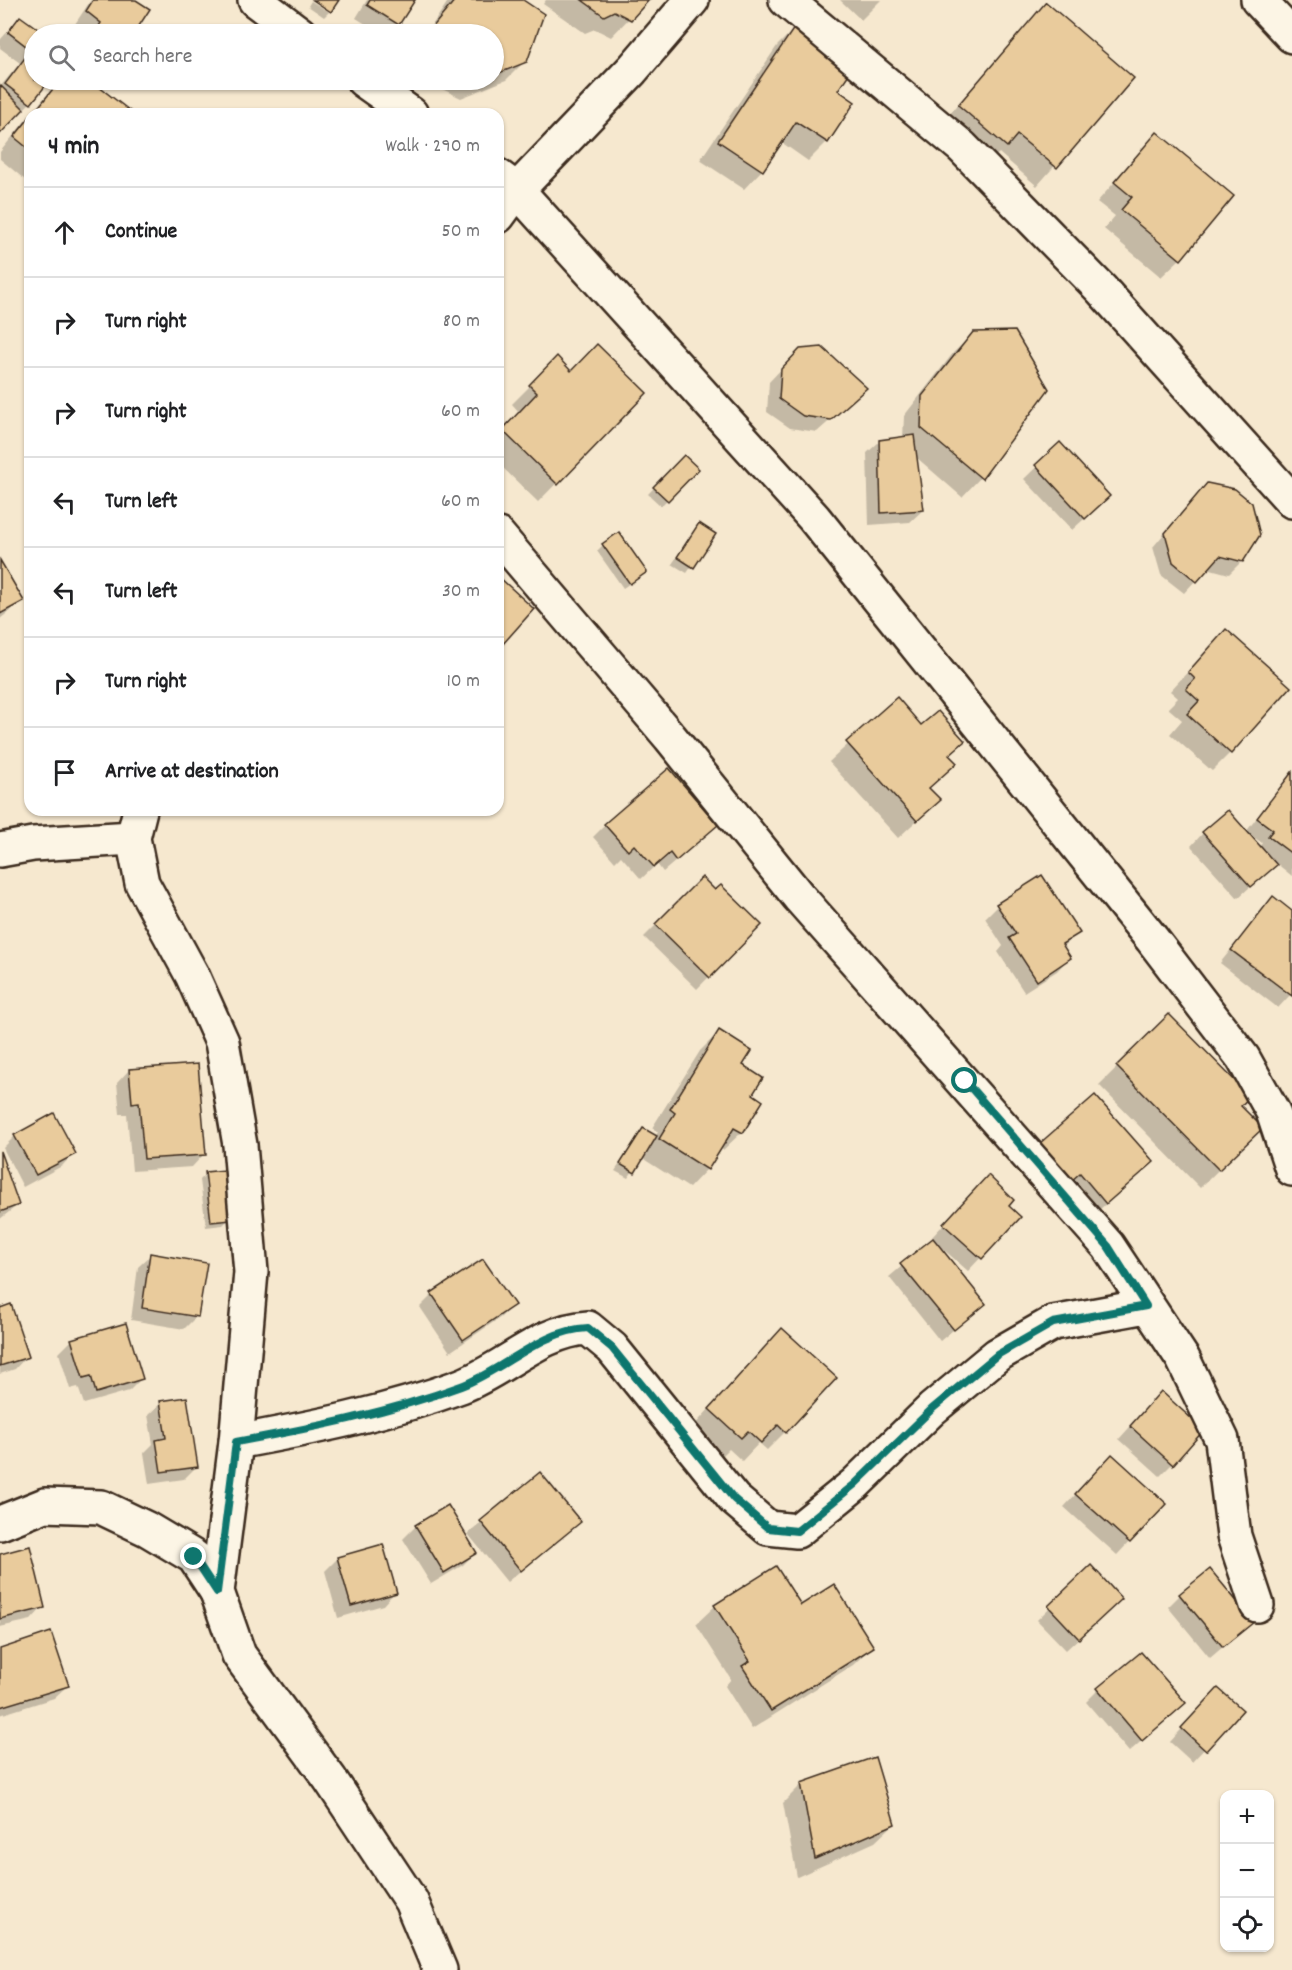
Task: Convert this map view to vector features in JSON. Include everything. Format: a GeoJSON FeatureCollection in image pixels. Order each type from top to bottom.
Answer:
{"type":"FeatureCollection","features":[{"type":"Feature","properties":{"kind":"street"},"geometry":{"type":"LineString","coordinates":[[255,0],[287,24]]}},
{"type":"Feature","properties":{"kind":"street"},"geometry":{"type":"LineString","coordinates":[[692,0],[632,70],[508,183],[814,518],[1152,939],[1243,1058],[1273,1112],[1292,1169]]}},
{"type":"Feature","properties":{"kind":"street"},"geometry":{"type":"LineString","coordinates":[[786,0],[962,147],[1101,289],[1292,501]]}},
{"type":"Feature","properties":{"kind":"street"},"geometry":{"type":"LineString","coordinates":[[1258,0],[1292,36]]}},
{"type":"Feature","properties":{"kind":"street"},"geometry":{"type":"LineString","coordinates":[[377,90],[403,108]]}},
{"type":"Feature","properties":{"kind":"street"},"geometry":{"type":"LineString","coordinates":[[504,542],[670,737],[799,897],[1108,1246],[1183,1359],[1222,1440],[1234,1536],[1257,1605]]}},
{"type":"Feature","properties":{"kind":"street"},"geometry":{"type":"LineString","coordinates":[[0,850],[137,824],[142,883],[192,975],[222,1042],[240,1145],[251,1272],[236,1442],[217,1592]]}},
{"type":"Feature","properties":{"kind":"street"},"geometry":{"type":"LineString","coordinates":[[236,1442],[344,1422],[463,1385],[567,1329],[588,1328],[612,1348],[734,1499],[768,1528],[797,1531],[855,1484],[932,1409],[997,1355],[1053,1323],[1146,1306]]}},
{"type":"Feature","properties":{"kind":"street"},"geometry":{"type":"LineString","coordinates":[[0,1523],[45,1505],[101,1508],[147,1529],[194,1557],[217,1592],[239,1655],[330,1779],[411,1901],[440,1970]]}},
{"type":"Feature","properties":{"kind":"building"},"geometry":{"type":"Polygon","coordinates":[[[93,0],[136,0],[150,9],[140,24],[100,24],[86,11],[93,0]]]}},
{"type":"Feature","properties":{"kind":"building"},"geometry":{"type":"Polygon","coordinates":[[[313,0],[339,0],[331,12],[313,0]]]}},
{"type":"Feature","properties":{"kind":"building"},"geometry":{"type":"Polygon","coordinates":[[[370,0],[415,0],[400,24],[367,5],[370,0]]]}},
{"type":"Feature","properties":{"kind":"building"},"geometry":{"type":"Polygon","coordinates":[[[455,0],[523,0],[544,14],[527,62],[504,71],[504,24],[435,24],[455,0]]]}},
{"type":"Feature","properties":{"kind":"building"},"geometry":{"type":"Polygon","coordinates":[[[582,0],[649,0],[631,20],[614,11],[604,16],[582,0]]]}},
{"type":"Feature","properties":{"kind":"building"},"geometry":{"type":"Polygon","coordinates":[[[1046,2],[1134,78],[1057,168],[1017,135],[1007,147],[958,105],[1046,2]]]}},
{"type":"Feature","properties":{"kind":"building"},"geometry":{"type":"Polygon","coordinates":[[[20,16],[31,24],[24,24],[24,45],[8,32],[20,16]]]}},
{"type":"Feature","properties":{"kind":"building"},"geometry":{"type":"Polygon","coordinates":[[[796,25],[855,65],[838,90],[855,102],[828,143],[796,122],[763,171],[718,141],[796,25]]]}},
{"type":"Feature","properties":{"kind":"building"},"geometry":{"type":"Polygon","coordinates":[[[24,59],[24,90],[42,90],[31,104],[5,84],[24,59]]]}},
{"type":"Feature","properties":{"kind":"building"},"geometry":{"type":"Polygon","coordinates":[[[0,85],[24,109],[0,134],[0,85]]]}},
{"type":"Feature","properties":{"kind":"building"},"geometry":{"type":"Polygon","coordinates":[[[52,90],[103,90],[126,108],[38,108],[52,90]]]}},
{"type":"Feature","properties":{"kind":"building"},"geometry":{"type":"Polygon","coordinates":[[[24,124],[24,145],[14,137],[24,124]]]}},
{"type":"Feature","properties":{"kind":"building"},"geometry":{"type":"Polygon","coordinates":[[[1157,132],[1234,196],[1181,260],[1121,210],[1132,197],[1114,182],[1157,132]]]}},
{"type":"Feature","properties":{"kind":"building"},"geometry":{"type":"Polygon","coordinates":[[[1015,331],[1049,389],[982,479],[921,428],[922,396],[973,332],[1015,331]]]}},
{"type":"Feature","properties":{"kind":"building"},"geometry":{"type":"Polygon","coordinates":[[[597,344],[647,393],[558,485],[504,432],[504,428],[537,393],[529,385],[557,356],[571,371],[597,344]]]}},
{"type":"Feature","properties":{"kind":"building"},"geometry":{"type":"Polygon","coordinates":[[[822,347],[867,388],[831,420],[803,416],[779,399],[781,369],[800,349],[822,347]]]}},
{"type":"Feature","properties":{"kind":"building"},"geometry":{"type":"Polygon","coordinates":[[[914,435],[924,510],[881,513],[879,440],[914,435]]]}},
{"type":"Feature","properties":{"kind":"building"},"geometry":{"type":"Polygon","coordinates":[[[1060,442],[1110,496],[1085,519],[1035,465],[1060,442]]]}},
{"type":"Feature","properties":{"kind":"building"},"geometry":{"type":"Polygon","coordinates":[[[684,455],[699,469],[668,501],[653,487],[684,455]]]}},
{"type":"Feature","properties":{"kind":"building"},"geometry":{"type":"Polygon","coordinates":[[[1207,483],[1235,489],[1252,503],[1260,535],[1243,562],[1220,556],[1197,582],[1173,562],[1165,533],[1207,483]]]}},
{"type":"Feature","properties":{"kind":"building"},"geometry":{"type":"Polygon","coordinates":[[[699,523],[716,534],[694,568],[677,557],[699,523]]]}},
{"type":"Feature","properties":{"kind":"building"},"geometry":{"type":"Polygon","coordinates":[[[619,532],[647,572],[630,584],[602,544],[619,532]]]}},
{"type":"Feature","properties":{"kind":"building"},"geometry":{"type":"Polygon","coordinates":[[[0,560],[24,601],[0,614],[0,560]]]}},
{"type":"Feature","properties":{"kind":"building"},"geometry":{"type":"Polygon","coordinates":[[[504,582],[534,609],[504,643],[504,582]]]}},
{"type":"Feature","properties":{"kind":"building"},"geometry":{"type":"Polygon","coordinates":[[[1226,629],[1291,687],[1231,754],[1187,714],[1199,701],[1186,689],[1195,679],[1188,672],[1226,629]]]}},
{"type":"Feature","properties":{"kind":"building"},"geometry":{"type":"Polygon","coordinates":[[[897,697],[921,725],[938,711],[965,741],[949,755],[957,763],[929,788],[941,800],[917,821],[846,742],[897,697]]]}},
{"type":"Feature","properties":{"kind":"building"},"geometry":{"type":"Polygon","coordinates":[[[669,768],[718,825],[676,861],[670,853],[654,867],[634,845],[628,851],[604,824],[669,768]]]}},
{"type":"Feature","properties":{"kind":"building"},"geometry":{"type":"Polygon","coordinates":[[[1292,772],[1292,854],[1268,836],[1273,830],[1257,818],[1292,772]]]}},
{"type":"Feature","properties":{"kind":"building"},"geometry":{"type":"Polygon","coordinates":[[[1228,810],[1277,865],[1251,887],[1202,832],[1228,810]]]}},
{"type":"Feature","properties":{"kind":"building"},"geometry":{"type":"Polygon","coordinates":[[[1042,875],[1080,933],[1062,944],[1071,958],[1037,981],[1009,938],[1016,934],[996,904],[1042,875]]]}},
{"type":"Feature","properties":{"kind":"building"},"geometry":{"type":"Polygon","coordinates":[[[702,877],[715,890],[721,885],[762,925],[710,978],[655,924],[702,877]]]}},
{"type":"Feature","properties":{"kind":"building"},"geometry":{"type":"Polygon","coordinates":[[[1273,896],[1292,911],[1292,996],[1231,950],[1273,896]]]}},
{"type":"Feature","properties":{"kind":"building"},"geometry":{"type":"Polygon","coordinates":[[[1169,1014],[1250,1096],[1241,1106],[1263,1128],[1219,1170],[1116,1066],[1169,1014]]]}},
{"type":"Feature","properties":{"kind":"building"},"geometry":{"type":"Polygon","coordinates":[[[719,1030],[752,1051],[743,1065],[763,1078],[753,1094],[763,1101],[743,1133],[734,1128],[708,1170],[659,1139],[675,1113],[670,1109],[719,1030]]]}},
{"type":"Feature","properties":{"kind":"building"},"geometry":{"type":"Polygon","coordinates":[[[198,1064],[206,1155],[144,1159],[139,1102],[132,1103],[129,1069],[198,1064]]]}},
{"type":"Feature","properties":{"kind":"building"},"geometry":{"type":"Polygon","coordinates":[[[1095,1095],[1154,1162],[1106,1204],[1080,1173],[1071,1181],[1039,1144],[1095,1095]]]}},
{"type":"Feature","properties":{"kind":"building"},"geometry":{"type":"Polygon","coordinates":[[[54,1113],[76,1154],[36,1175],[14,1135],[54,1113]]]}},
{"type":"Feature","properties":{"kind":"building"},"geometry":{"type":"Polygon","coordinates":[[[643,1128],[657,1136],[635,1173],[620,1164],[643,1128]]]}},
{"type":"Feature","properties":{"kind":"building"},"geometry":{"type":"Polygon","coordinates":[[[0,1151],[19,1205],[0,1212],[0,1151]]]}},
{"type":"Feature","properties":{"kind":"building"},"geometry":{"type":"Polygon","coordinates":[[[225,1170],[231,1220],[211,1222],[205,1172],[225,1170]]]}},
{"type":"Feature","properties":{"kind":"building"},"geometry":{"type":"Polygon","coordinates":[[[988,1175],[1014,1200],[1009,1206],[1021,1217],[982,1259],[943,1224],[988,1175]]]}},
{"type":"Feature","properties":{"kind":"building"},"geometry":{"type":"Polygon","coordinates":[[[933,1238],[986,1304],[954,1330],[900,1264],[933,1238]]]}},
{"type":"Feature","properties":{"kind":"building"},"geometry":{"type":"Polygon","coordinates":[[[150,1253],[207,1263],[198,1317],[142,1308],[150,1253]]]}},
{"type":"Feature","properties":{"kind":"building"},"geometry":{"type":"Polygon","coordinates":[[[483,1259],[515,1305],[463,1340],[431,1293],[483,1259]]]}},
{"type":"Feature","properties":{"kind":"building"},"geometry":{"type":"Polygon","coordinates":[[[11,1304],[29,1357],[0,1366],[0,1308],[11,1304]]]}},
{"type":"Feature","properties":{"kind":"building"},"geometry":{"type":"Polygon","coordinates":[[[126,1323],[143,1379],[96,1393],[91,1376],[83,1378],[71,1339],[126,1323]]]}},
{"type":"Feature","properties":{"kind":"building"},"geometry":{"type":"Polygon","coordinates":[[[782,1328],[837,1378],[786,1433],[778,1425],[761,1443],[748,1431],[741,1438],[709,1409],[782,1328]]]}},
{"type":"Feature","properties":{"kind":"building"},"geometry":{"type":"Polygon","coordinates":[[[1161,1391],[1204,1430],[1173,1465],[1130,1426],[1161,1391]]]}},
{"type":"Feature","properties":{"kind":"building"},"geometry":{"type":"Polygon","coordinates":[[[187,1397],[198,1467],[161,1472],[156,1440],[166,1438],[160,1401],[187,1397]]]}},
{"type":"Feature","properties":{"kind":"building"},"geometry":{"type":"Polygon","coordinates":[[[1112,1454],[1167,1504],[1130,1543],[1075,1494],[1112,1454]]]}},
{"type":"Feature","properties":{"kind":"building"},"geometry":{"type":"Polygon","coordinates":[[[540,1472],[581,1522],[521,1571],[480,1521],[540,1472]]]}},
{"type":"Feature","properties":{"kind":"building"},"geometry":{"type":"Polygon","coordinates":[[[448,1505],[477,1553],[444,1573],[415,1525],[448,1505]]]}},
{"type":"Feature","properties":{"kind":"building"},"geometry":{"type":"Polygon","coordinates":[[[383,1544],[397,1593],[351,1606],[337,1557],[383,1544]]]}},
{"type":"Feature","properties":{"kind":"building"},"geometry":{"type":"Polygon","coordinates":[[[30,1546],[45,1608],[0,1619],[0,1554],[30,1546]]]}},
{"type":"Feature","properties":{"kind":"building"},"geometry":{"type":"Polygon","coordinates":[[[1091,1565],[1122,1599],[1079,1639],[1048,1606],[1091,1565]]]}},
{"type":"Feature","properties":{"kind":"building"},"geometry":{"type":"Polygon","coordinates":[[[776,1566],[801,1605],[834,1584],[874,1647],[771,1711],[742,1666],[750,1661],[714,1605],[776,1566]]]}},
{"type":"Feature","properties":{"kind":"building"},"geometry":{"type":"Polygon","coordinates":[[[1210,1569],[1254,1622],[1223,1647],[1179,1594],[1210,1569]]]}},
{"type":"Feature","properties":{"kind":"building"},"geometry":{"type":"Polygon","coordinates":[[[51,1632],[69,1686],[0,1707],[0,1649],[51,1632]]]}},
{"type":"Feature","properties":{"kind":"building"},"geometry":{"type":"Polygon","coordinates":[[[1141,1652],[1186,1703],[1142,1741],[1097,1688],[1141,1652]]]}},
{"type":"Feature","properties":{"kind":"building"},"geometry":{"type":"Polygon","coordinates":[[[1218,1688],[1243,1710],[1206,1751],[1181,1728],[1218,1688]]]}},
{"type":"Feature","properties":{"kind":"building"},"geometry":{"type":"Polygon","coordinates":[[[875,1757],[895,1824],[815,1859],[801,1783],[875,1757]]]}},
{"type":"Feature","properties":{"kind":"route"},"geometry":{"type":"LineString","coordinates":[[194,1557],[217,1592],[236,1442],[344,1422],[463,1385],[567,1329],[588,1328],[612,1348],[734,1499],[768,1528],[797,1531],[855,1484],[932,1409],[997,1355],[1053,1323],[1146,1306],[1108,1246],[965,1081]]}}]}
